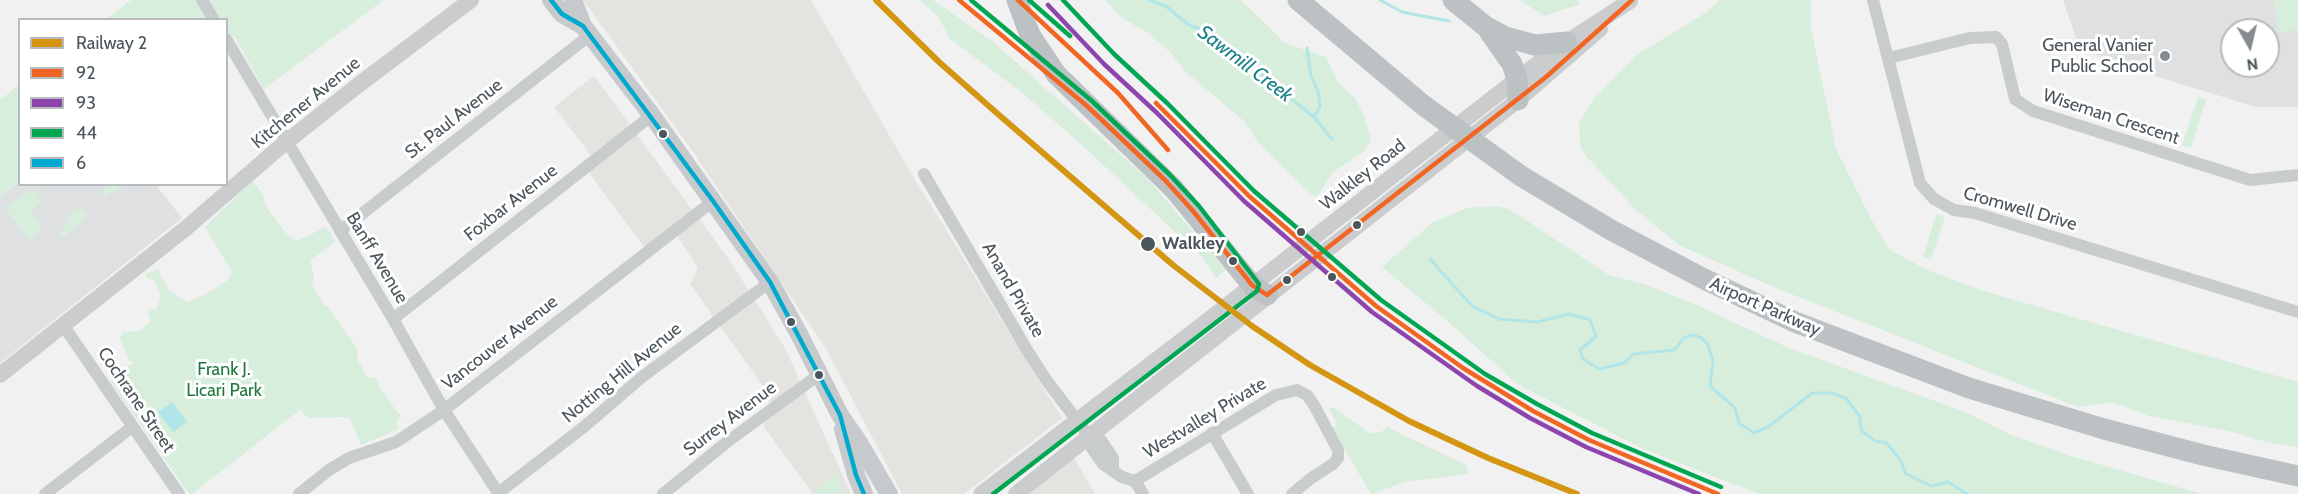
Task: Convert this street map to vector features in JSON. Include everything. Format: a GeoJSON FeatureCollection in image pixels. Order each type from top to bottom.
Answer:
{"type":"FeatureCollection","features":[{"type":"Feature","properties":{"kind":"highway"},"geometry":{"type":"LineString","coordinates":[[1017,0],[1037,47],[1062,82],[1174,189],[1253,293]]}},
{"type":"Feature","properties":{"kind":"highway","name":"Airport Parkway"},"geometry":{"type":"LineString","coordinates":[[1298,0],[1423,105],[1521,176],[1644,248],[1720,287],[1823,333],[1969,388],[2104,429],[2203,455],[2298,476]]}},
{"type":"Feature","properties":{"kind":"highway"},"geometry":{"type":"LineString","coordinates":[[1453,0],[1498,34],[1529,45],[1567,42]]}},
{"type":"Feature","properties":{"kind":"highway"},"geometry":{"type":"LineString","coordinates":[[1485,26],[1508,57],[1518,89]]}},
{"type":"Feature","properties":{"kind":"main road","name":"Kitchener Avenue"},"geometry":{"type":"LineString","coordinates":[[0,375],[185,229],[357,86],[471,0]]}},
{"type":"Feature","properties":{"kind":"main road"},"geometry":{"type":"LineString","coordinates":[[551,0],[562,14],[587,30]]}},
{"type":"Feature","properties":{"kind":"main road"},"geometry":{"type":"LineString","coordinates":[[573,0],[587,30],[770,282],[840,415],[889,494]]}},
{"type":"Feature","properties":{"kind":"main road","name":"Walkley Road"},"geometry":{"type":"LineString","coordinates":[[1253,293],[1293,276],[1496,117],[1518,89],[1567,42],[1631,1]]}},
{"type":"Feature","properties":{"kind":"main road","name":"Walkley Road"},"geometry":{"type":"LineString","coordinates":[[1016,494],[1089,436],[1253,293],[1278,264],[1482,107],[1518,89],[1579,50],[1631,1]]}},
{"type":"Feature","properties":{"kind":"main road","name":"Walkley Road"},"geometry":{"type":"LineString","coordinates":[[981,494],[1077,420],[1221,321]]}},
{"type":"Feature","properties":{"kind":"main road"},"geometry":{"type":"LineString","coordinates":[[840,415],[856,475],[864,494]]}},
{"type":"Feature","properties":{"kind":"street"},"geometry":{"type":"LineString","coordinates":[[202,0],[213,18]]}},
{"type":"Feature","properties":{"kind":"street","name":"Cromwell Drive"},"geometry":{"type":"LineString","coordinates":[[1873,0],[1920,183],[1934,199],[1954,210],[1975,213],[2298,312]]}},
{"type":"Feature","properties":{"kind":"street","name":"St. Paul Avenue"},"geometry":{"type":"LineString","coordinates":[[340,231],[587,30]]}},
{"type":"Feature","properties":{"kind":"street","name":"Wiseman Crescent"},"geometry":{"type":"LineString","coordinates":[[1889,58],[1970,38],[1996,37],[2002,44],[2015,99],[2033,111],[2250,180],[2298,175]]}},
{"type":"Feature","properties":{"kind":"street","name":"Banff Avenue"},"geometry":{"type":"LineString","coordinates":[[228,42],[393,318],[444,410],[498,494]]}},
{"type":"Feature","properties":{"kind":"street","name":"Foxbar Avenue"},"geometry":{"type":"LineString","coordinates":[[393,318],[651,116]]}},
{"type":"Feature","properties":{"kind":"street","name":"Anand Private"},"geometry":{"type":"LineString","coordinates":[[924,174],[1047,381],[1089,436],[1101,440],[1113,458],[1113,470],[1122,477],[1135,481]]}},
{"type":"Feature","properties":{"kind":"street","name":"Vancouver Avenue"},"geometry":{"type":"LineString","coordinates":[[299,494],[329,470],[349,458],[396,442],[444,410],[713,201]]}},
{"type":"Feature","properties":{"kind":"street","name":"Notting Hill Avenue"},"geometry":{"type":"LineString","coordinates":[[498,494],[585,426],[642,377],[770,282]]}},
{"type":"Feature","properties":{"kind":"street","name":"Cochrane Street"},"geometry":{"type":"LineString","coordinates":[[63,325],[179,494]]}},
{"type":"Feature","properties":{"kind":"street","name":"Surrey Avenue"},"geometry":{"type":"LineString","coordinates":[[663,494],[727,442],[820,374]]}},
{"type":"Feature","properties":{"kind":"street","name":"Westvalley Private"},"geometry":{"type":"LineString","coordinates":[[1135,481],[1276,395],[1297,390],[1307,395],[1338,450],[1338,458],[1292,494]]}},
{"type":"Feature","properties":{"kind":"street"},"geometry":{"type":"LineString","coordinates":[[45,494],[132,427]]}},
{"type":"Feature","properties":{"kind":"street"},"geometry":{"type":"LineString","coordinates":[[1212,433],[1248,494]]}},
{"type":"Feature","properties":{"kind":"street"},"geometry":{"type":"LineString","coordinates":[[1135,481],[1143,494]]}},
{"type":"Feature","properties":{"kind":"shaded area"},"geometry":{"type":"Polygon","coordinates":[[[583,0],[811,0],[911,173],[1062,418],[964,494],[902,494],[825,347],[689,146],[583,0]]]}},
{"type":"Feature","properties":{"kind":"shaded area","name":"General Vanier Public School"},"geometry":{"type":"Polygon","coordinates":[[[2063,0],[2298,0],[2298,107],[2256,107],[2119,65],[2079,47],[2063,0]]]}},
{"type":"Feature","properties":{"kind":"shaded area"},"geometry":{"type":"Polygon","coordinates":[[[594,76],[730,261],[785,348],[851,494],[813,494],[764,427],[770,396],[690,284],[698,268],[676,234],[645,248],[590,174],[590,154],[554,107],[594,76]]]}},
{"type":"Feature","properties":{"kind":"shaded area"},"geometry":{"type":"Polygon","coordinates":[[[18,183],[18,186],[157,186],[182,218],[0,363],[0,197],[18,183]]]}},
{"type":"Feature","properties":{"kind":"shaded area"},"geometry":{"type":"Polygon","coordinates":[[[1073,456],[1095,494],[1026,494],[1073,456]]]}},
{"type":"Feature","properties":{"kind":"green space"},"geometry":{"type":"Polygon","coordinates":[[[131,0],[384,0],[264,89],[234,36],[228,39],[228,18],[108,18],[131,0]]]}},
{"type":"Feature","properties":{"kind":"green space"},"geometry":{"type":"Polygon","coordinates":[[[920,0],[933,0],[992,41],[1148,179],[1226,270],[1216,278],[1203,258],[1084,147],[1020,91],[950,39],[939,18],[920,0]]]}},
{"type":"Feature","properties":{"kind":"green space"},"geometry":{"type":"Polygon","coordinates":[[[1105,0],[1241,0],[1285,43],[1326,57],[1338,82],[1356,100],[1364,116],[1371,140],[1363,152],[1333,172],[1317,197],[1311,194],[1258,142],[1244,121],[1186,72],[1170,52],[1148,33],[1122,18],[1105,0]]]}},
{"type":"Feature","properties":{"kind":"green space"},"geometry":{"type":"Polygon","coordinates":[[[1520,0],[1577,0],[1580,4],[1544,16],[1520,0]]]}},
{"type":"Feature","properties":{"kind":"green space"},"geometry":{"type":"Polygon","coordinates":[[[1719,0],[1811,0],[1811,28],[1836,149],[1871,219],[1890,250],[1927,270],[1987,292],[2298,382],[2298,447],[2149,416],[2112,402],[2078,407],[1778,289],[1679,245],[1635,209],[1588,158],[1580,147],[1579,122],[1593,100],[1638,54],[1707,12],[1719,0]]]}},
{"type":"Feature","properties":{"kind":"green space"},"geometry":{"type":"Polygon","coordinates":[[[2274,0],[2298,0],[2298,30],[2280,33],[2280,18],[2276,18],[2274,0]]]}},
{"type":"Feature","properties":{"kind":"green space"},"geometry":{"type":"Polygon","coordinates":[[[18,86],[18,183],[0,197],[0,100],[18,86]]]}},
{"type":"Feature","properties":{"kind":"green space"},"geometry":{"type":"Polygon","coordinates":[[[2198,97],[2206,100],[2191,148],[2182,145],[2198,97]]]}},
{"type":"Feature","properties":{"kind":"green space","name":"Frank J. Licari Park"},"geometry":{"type":"Polygon","coordinates":[[[252,181],[262,193],[267,208],[287,234],[297,241],[326,227],[330,232],[335,242],[310,260],[314,276],[312,284],[325,306],[327,305],[358,350],[357,359],[368,378],[377,378],[378,384],[402,416],[396,423],[399,429],[361,445],[350,419],[343,417],[310,418],[304,415],[301,409],[192,494],[189,494],[110,381],[135,361],[129,361],[120,337],[123,332],[139,331],[151,321],[148,315],[149,308],[156,310],[161,297],[155,280],[146,278],[145,274],[159,269],[169,290],[187,302],[208,293],[228,280],[232,272],[205,227],[252,181]]]}},
{"type":"Feature","properties":{"kind":"green space"},"geometry":{"type":"Polygon","coordinates":[[[109,186],[123,186],[104,197],[104,190],[109,186]]]}},
{"type":"Feature","properties":{"kind":"green space"},"geometry":{"type":"Polygon","coordinates":[[[32,189],[37,192],[42,202],[31,211],[41,224],[39,232],[29,240],[5,208],[32,189]]]}},
{"type":"Feature","properties":{"kind":"green space"},"geometry":{"type":"Polygon","coordinates":[[[1496,206],[1509,209],[1609,275],[1647,285],[1690,302],[1789,348],[1968,413],[2014,436],[2071,456],[2202,494],[1759,494],[1643,449],[1517,384],[1453,326],[1382,267],[1433,222],[1467,208],[1496,206]]]}},
{"type":"Feature","properties":{"kind":"green space"},"geometry":{"type":"Polygon","coordinates":[[[79,209],[85,211],[86,218],[65,236],[58,237],[73,211],[79,209]]]}},
{"type":"Feature","properties":{"kind":"green space"},"geometry":{"type":"Polygon","coordinates":[[[1936,214],[1945,217],[1931,260],[1923,257],[1936,214]]]}},
{"type":"Feature","properties":{"kind":"green space"},"geometry":{"type":"Polygon","coordinates":[[[1333,407],[1371,434],[1383,431],[1387,427],[1466,465],[1468,474],[1405,482],[1371,494],[1332,428],[1337,424],[1329,409],[1333,407]]]}},
{"type":"Feature","properties":{"kind":"green space"},"geometry":{"type":"Polygon","coordinates":[[[835,474],[844,494],[810,494],[835,474]]]}},
{"type":"Feature","properties":{"kind":"water"},"geometry":{"type":"Polygon","coordinates":[[[172,402],[187,422],[173,432],[158,412],[172,402]]]}},
{"type":"Feature","properties":{"kind":"waterway","name":"Sawmill Creek"},"geometry":{"type":"LineString","coordinates":[[1149,0],[1167,7],[1189,25],[1207,32],[1234,52],[1314,117],[1332,139]]}},
{"type":"Feature","properties":{"kind":"waterway"},"geometry":{"type":"LineString","coordinates":[[1380,0],[1402,12],[1449,21]]}},
{"type":"Feature","properties":{"kind":"waterway"},"geometry":{"type":"LineString","coordinates":[[1307,48],[1311,76],[1318,91],[1320,107],[1314,117]]}},
{"type":"Feature","properties":{"kind":"waterway","name":"Sawmill Creek"},"geometry":{"type":"LineString","coordinates":[[1430,259],[1472,306],[1499,319],[1537,322],[1569,314],[1590,320],[1596,336],[1580,350],[1583,359],[1599,369],[1624,363],[1633,354],[1674,350],[1684,338],[1692,335],[1702,338],[1708,345],[1713,361],[1710,386],[1735,408],[1739,423],[1754,433],[1768,427],[1812,393],[1832,393],[1847,399],[1860,417],[1861,430],[1875,441],[1886,443],[1900,459],[1906,474],[1932,486],[1948,482],[1967,494]]}},
{"type":"Feature","properties":{"kind":"rail line","name":"2"},"geometry":{"type":"LineString","coordinates":[[876,0],[939,62],[999,115],[1173,265],[1252,326],[1310,365],[1409,421],[1488,458],[1577,494]]}},
{"type":"Feature","properties":{"kind":"transit line","name":"6"},"geometry":{"type":"LineString","coordinates":[[551,0],[562,14],[583,26],[770,282],[840,415],[856,475],[864,494]]}},
{"type":"Feature","properties":{"kind":"transit line","name":"92"},"geometry":{"type":"LineString","coordinates":[[959,0],[1087,106],[1165,180],[1252,285],[1267,295],[1546,77],[1632,0]]}},
{"type":"Feature","properties":{"kind":"transit line","name":"44"},"geometry":{"type":"LineString","coordinates":[[971,0],[1092,101],[1170,175],[1199,206],[1259,284],[1257,291],[993,494]]}},
{"type":"Feature","properties":{"kind":"transit line","name":"92"},"geometry":{"type":"LineString","coordinates":[[1018,0],[1118,93],[1168,150]]}},
{"type":"Feature","properties":{"kind":"transit line","name":"44"},"geometry":{"type":"LineString","coordinates":[[1029,0],[1070,36]]}},
{"type":"Feature","properties":{"kind":"transit line","name":"44"},"geometry":{"type":"LineString","coordinates":[[1063,0],[1114,54],[1167,103],[1254,191],[1381,300],[1485,374],[1537,404],[1592,433],[1721,487]]}},
{"type":"Feature","properties":{"kind":"transit line","name":"93"},"geometry":{"type":"LineString","coordinates":[[1048,5],[1104,64],[1157,113],[1244,201],[1372,312],[1477,386],[1530,418],[1586,447],[1699,494]]}},
{"type":"Feature","properties":{"kind":"transit line","name":"92"},"geometry":{"type":"LineString","coordinates":[[1156,103],[1249,196],[1376,306],[1463,368],[1533,411],[1589,440],[1718,494]]}},
{"type":"Feature","properties":{"kind":"place","name":"General Vanier Public School"},"geometry":{"type":"Point","coordinates":[2165,56]}},
{"type":"Feature","properties":{"kind":"place","name":"Walkley"},"geometry":{"type":"Point","coordinates":[1148,244]}}]}
